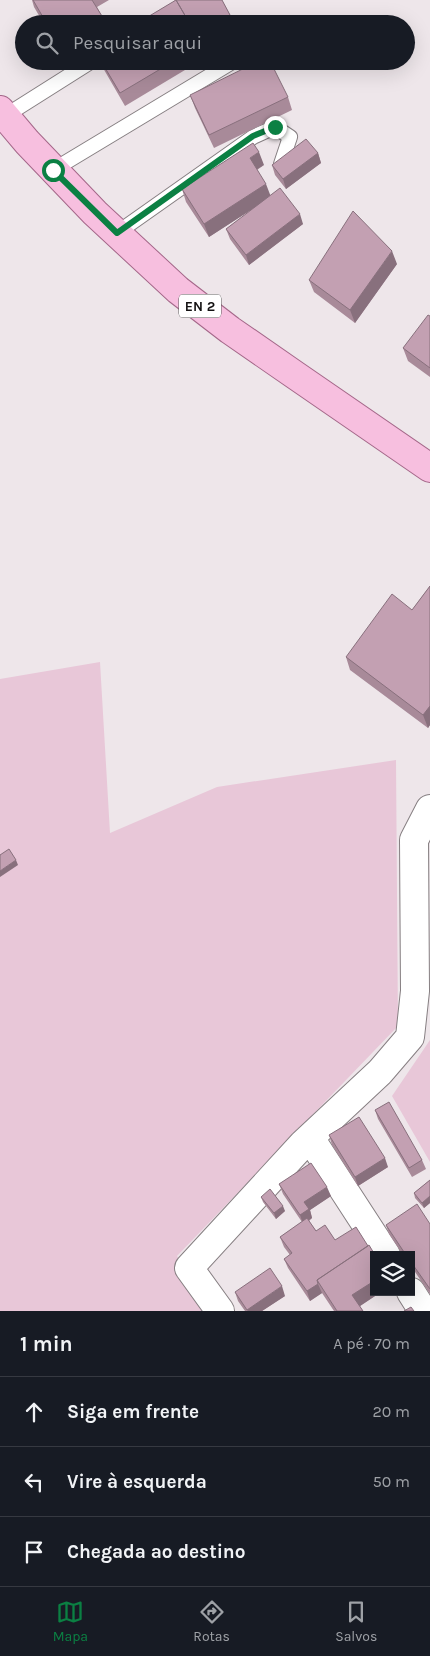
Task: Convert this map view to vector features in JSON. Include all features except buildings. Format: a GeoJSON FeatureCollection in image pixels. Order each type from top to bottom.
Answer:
{"type":"FeatureCollection","features":[{"type":"Feature","properties":{"kind":"main road","name":"EN 2"},"geometry":{"type":"LineString","coordinates":[[2,113],[53,170],[178,290],[230,330],[430,468]]}},
{"type":"Feature","properties":{"kind":"street"},"geometry":{"type":"LineString","coordinates":[[220,1311],[189,1268],[310,1138],[380,1072],[410,1037],[415,991],[414,840],[430,809]]}},
{"type":"Feature","properties":{"kind":"street"},"geometry":{"type":"LineString","coordinates":[[310,1138],[383,1251]]}},
{"type":"Feature","properties":{"kind":"street"},"geometry":{"type":"LineString","coordinates":[[414,1296],[423,1311]]}},
{"type":"Feature","properties":{"kind":"lane"},"geometry":{"type":"LineString","coordinates":[[2,113],[76,70]]}},
{"type":"Feature","properties":{"kind":"lane"},"geometry":{"type":"LineString","coordinates":[[53,170],[219,70]]}},
{"type":"Feature","properties":{"kind":"lane"},"geometry":{"type":"LineString","coordinates":[[117,233],[253,136],[275,127],[290,137],[281,164]]}},
{"type":"Feature","properties":{"kind":"shaded area"},"geometry":{"type":"Polygon","coordinates":[[[100,662],[110,833],[217,787],[396,760],[398,1026],[177,1256],[209,1311],[0,1311],[0,679],[100,662]]]}},
{"type":"Feature","properties":{"kind":"shaded area"},"geometry":{"type":"Polygon","coordinates":[[[430,1040],[430,1162],[392,1096],[430,1040]]]}},
{"type":"Feature","properties":{"kind":"route"},"geometry":{"type":"LineString","coordinates":[[53,170],[117,233],[253,136],[275,127]]}}]}
